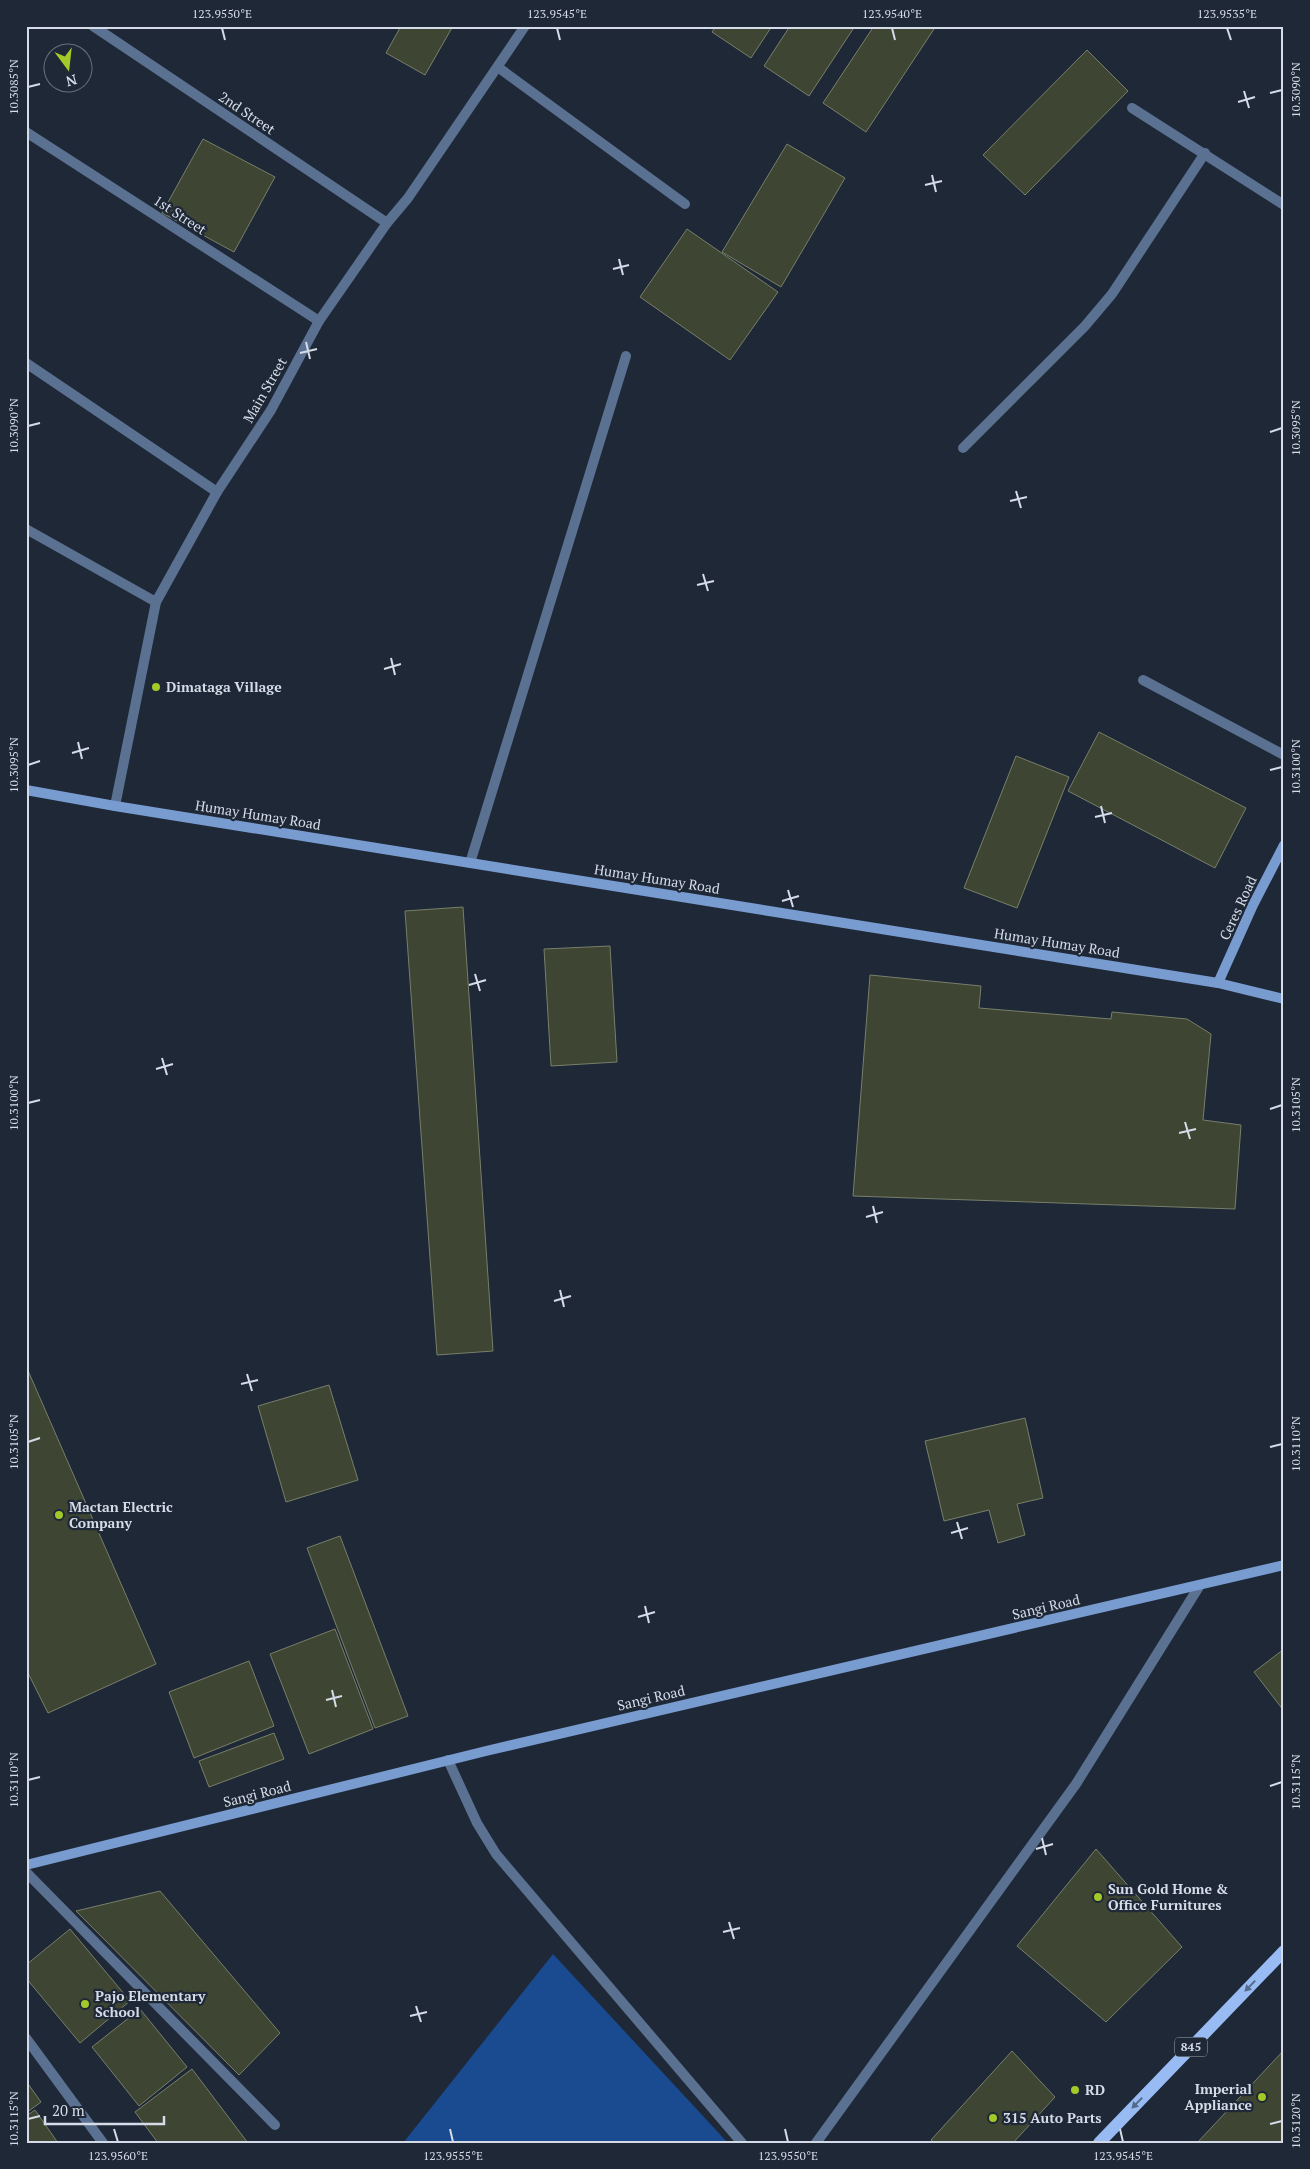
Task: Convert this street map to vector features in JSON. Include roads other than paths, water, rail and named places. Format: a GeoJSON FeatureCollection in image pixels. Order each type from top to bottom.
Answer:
{"type":"FeatureCollection","features":[{"type":"Feature","properties":{"kind":"main road","name":"845"},"geometry":{"type":"LineString","coordinates":[[1099,2143],[1284,1951]]}},
{"type":"Feature","properties":{"kind":"street","name":"2nd Street"},"geometry":{"type":"LineString","coordinates":[[92,26],[387,224]]}},
{"type":"Feature","properties":{"kind":"street","name":"Main Street"},"geometry":{"type":"LineString","coordinates":[[115,806],[156,602],[217,492],[270,410],[319,322],[387,224],[408,198],[525,26]]}},
{"type":"Feature","properties":{"kind":"street"},"geometry":{"type":"LineString","coordinates":[[498,68],[685,204]]}},
{"type":"Feature","properties":{"kind":"street"},"geometry":{"type":"LineString","coordinates":[[1132,108],[1284,205]]}},
{"type":"Feature","properties":{"kind":"street","name":"1st Street"},"geometry":{"type":"LineString","coordinates":[[26,132],[319,322]]}},
{"type":"Feature","properties":{"kind":"street"},"geometry":{"type":"LineString","coordinates":[[963,448],[1085,326],[1112,294],[1205,153]]}},
{"type":"Feature","properties":{"kind":"street"},"geometry":{"type":"LineString","coordinates":[[470,863],[626,356]]}},
{"type":"Feature","properties":{"kind":"street"},"geometry":{"type":"LineString","coordinates":[[26,363],[217,492]]}},
{"type":"Feature","properties":{"kind":"street"},"geometry":{"type":"LineString","coordinates":[[26,528],[156,602]]}},
{"type":"Feature","properties":{"kind":"street"},"geometry":{"type":"LineString","coordinates":[[1143,680],[1284,755]]}},
{"type":"Feature","properties":{"kind":"street","name":"Humay Humay Road"},"geometry":{"type":"LineString","coordinates":[[26,790],[115,806],[1218,983],[1284,999]]}},
{"type":"Feature","properties":{"kind":"street","name":"Ceres Road"},"geometry":{"type":"LineString","coordinates":[[1218,983],[1253,905],[1284,845]]}},
{"type":"Feature","properties":{"kind":"street","name":"Sangi Road"},"geometry":{"type":"LineString","coordinates":[[26,1865],[448,1760],[1284,1565]]}},
{"type":"Feature","properties":{"kind":"street"},"geometry":{"type":"LineString","coordinates":[[816,2143],[1076,1784],[1200,1585]]}},
{"type":"Feature","properties":{"kind":"street"},"geometry":{"type":"LineString","coordinates":[[448,1760],[477,1823],[496,1854],[742,2143]]}},
{"type":"Feature","properties":{"kind":"street"},"geometry":{"type":"LineString","coordinates":[[26,1872],[276,2126]]}},
{"type":"Feature","properties":{"kind":"street"},"geometry":{"type":"LineString","coordinates":[[26,2038],[103,2143]]}},
{"type":"Feature","properties":{"kind":"place","name":"Dimataga Village"},"geometry":{"type":"Point","coordinates":[156,687]}},
{"type":"Feature","properties":{"kind":"place","name":"Mactan Electric Company"},"geometry":{"type":"Point","coordinates":[59,1515]}},
{"type":"Feature","properties":{"kind":"place","name":"Sun Gold Home & Office Furnitures"},"geometry":{"type":"Point","coordinates":[1098,1897]}},
{"type":"Feature","properties":{"kind":"place","name":"Pajo Elementary School"},"geometry":{"type":"Point","coordinates":[85,2004]}},
{"type":"Feature","properties":{"kind":"place","name":"RD"},"geometry":{"type":"Point","coordinates":[1075,2090]}},
{"type":"Feature","properties":{"kind":"place","name":"Imperial Appliance"},"geometry":{"type":"Point","coordinates":[1262,2097]}},
{"type":"Feature","properties":{"kind":"place","name":"315 Auto Parts"},"geometry":{"type":"Point","coordinates":[993,2118]}}]}
